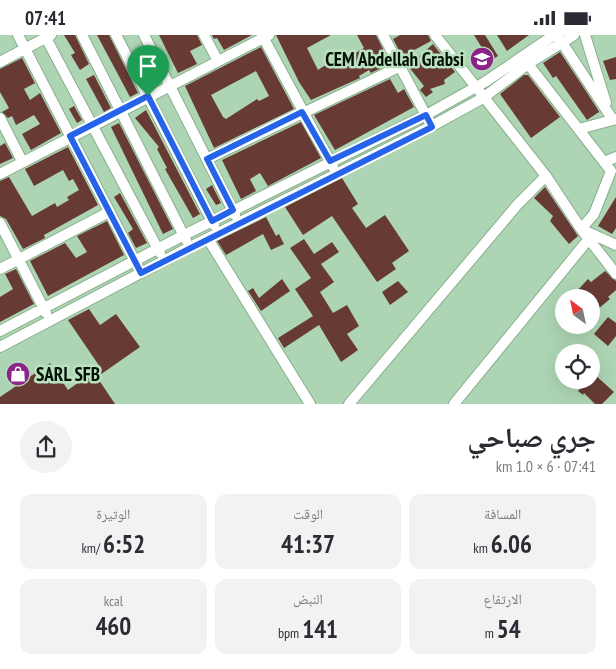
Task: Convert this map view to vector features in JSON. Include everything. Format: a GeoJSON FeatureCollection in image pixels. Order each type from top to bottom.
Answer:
{"type":"FeatureCollection","features":[{"type":"Feature","properties":{"kind":"street"},"geometry":{"type":"LineString","coordinates":[[18,35],[141,273]]}},
{"type":"Feature","properties":{"kind":"street"},"geometry":{"type":"LineString","coordinates":[[82,35],[190,247]]}},
{"type":"Feature","properties":{"kind":"street"},"geometry":{"type":"LineString","coordinates":[[116,35],[218,233]]}},
{"type":"Feature","properties":{"kind":"street"},"geometry":{"type":"LineString","coordinates":[[144,35],[239,223]]}},
{"type":"Feature","properties":{"kind":"street"},"geometry":{"type":"LineString","coordinates":[[204,35],[218,61]]}},
{"type":"Feature","properties":{"kind":"street"},"geometry":{"type":"LineString","coordinates":[[383,35],[432,127]]}},
{"type":"Feature","properties":{"kind":"street"},"geometry":{"type":"LineString","coordinates":[[435,35],[546,176],[582,229],[590,236],[616,274]]}},
{"type":"Feature","properties":{"kind":"street"},"geometry":{"type":"LineString","coordinates":[[0,331],[134,260],[426,115],[475,88],[558,37],[574,35]]}},
{"type":"Feature","properties":{"kind":"street"},"geometry":{"type":"LineString","coordinates":[[585,35],[613,118]]}},
{"type":"Feature","properties":{"kind":"street"},"geometry":{"type":"LineString","coordinates":[[0,174],[265,36],[302,112],[337,174]]}},
{"type":"Feature","properties":{"kind":"street"},"geometry":{"type":"LineString","coordinates":[[0,62],[49,37],[92,125],[164,261]]}},
{"type":"Feature","properties":{"kind":"street"},"geometry":{"type":"LineString","coordinates":[[0,347],[190,247],[432,127],[483,98],[528,64],[558,37]]}},
{"type":"Feature","properties":{"kind":"street"},"geometry":{"type":"LineString","coordinates":[[558,37],[613,118]]}},
{"type":"Feature","properties":{"kind":"street"},"geometry":{"type":"LineString","coordinates":[[528,64],[611,171],[594,214],[582,229]]}},
{"type":"Feature","properties":{"kind":"street"},"geometry":{"type":"LineString","coordinates":[[207,159],[401,66]]}},
{"type":"Feature","properties":{"kind":"street"},"geometry":{"type":"LineString","coordinates":[[0,118],[22,161]]}},
{"type":"Feature","properties":{"kind":"street"},"geometry":{"type":"LineString","coordinates":[[579,129],[613,118]]}},
{"type":"Feature","properties":{"kind":"street"},"geometry":{"type":"LineString","coordinates":[[604,161],[616,157]]}},
{"type":"Feature","properties":{"kind":"street"},"geometry":{"type":"LineString","coordinates":[[349,404],[518,203],[546,176]]}},
{"type":"Feature","properties":{"kind":"street"},"geometry":{"type":"LineString","coordinates":[[0,269],[109,212]]}},
{"type":"Feature","properties":{"kind":"street"},"geometry":{"type":"LineString","coordinates":[[0,223],[50,321]]}},
{"type":"Feature","properties":{"kind":"street"},"geometry":{"type":"LineString","coordinates":[[590,236],[616,245]]}},
{"type":"Feature","properties":{"kind":"street"},"geometry":{"type":"LineString","coordinates":[[454,404],[590,236]]}},
{"type":"Feature","properties":{"kind":"street"},"geometry":{"type":"LineString","coordinates":[[208,239],[310,404]]}},
{"type":"Feature","properties":{"kind":"building"},"geometry":{"type":"Polygon","coordinates":[[[64,35],[75,35],[89,64],[80,70],[71,55],[75,53],[64,35]]]}},
{"type":"Feature","properties":{"kind":"building"},"geometry":{"type":"Polygon","coordinates":[[[97,35],[109,35],[138,93],[130,97],[97,35]]]}},
{"type":"Feature","properties":{"kind":"building"},"geometry":{"type":"Polygon","coordinates":[[[159,35],[197,35],[202,45],[190,51],[197,64],[178,73],[159,35]]]}},
{"type":"Feature","properties":{"kind":"building"},"geometry":{"type":"Polygon","coordinates":[[[212,35],[252,35],[224,50],[217,38],[214,39],[212,35]]]}},
{"type":"Feature","properties":{"kind":"building"},"geometry":{"type":"Polygon","coordinates":[[[276,35],[331,35],[307,48],[318,70],[333,60],[336,65],[364,48],[357,35],[376,35],[388,59],[380,63],[383,67],[371,73],[369,70],[359,76],[360,78],[311,100],[299,82],[276,35]]]}},
{"type":"Feature","properties":{"kind":"building"},"geometry":{"type":"Polygon","coordinates":[[[400,35],[428,35],[431,41],[405,55],[402,51],[400,52],[393,39],[400,35]]]}},
{"type":"Feature","properties":{"kind":"building"},"geometry":{"type":"Polygon","coordinates":[[[474,35],[485,35],[498,56],[490,61],[474,35]]]}},
{"type":"Feature","properties":{"kind":"building"},"geometry":{"type":"Polygon","coordinates":[[[497,35],[529,35],[507,51],[497,35]]]}},
{"type":"Feature","properties":{"kind":"building"},"geometry":{"type":"Polygon","coordinates":[[[433,44],[455,72],[444,80],[445,84],[430,89],[433,92],[426,97],[420,90],[424,86],[408,66],[433,44]]]}},
{"type":"Feature","properties":{"kind":"building"},"geometry":{"type":"Polygon","coordinates":[[[261,47],[294,109],[214,148],[185,86],[261,47]],[[256,71],[211,95],[226,119],[257,99],[259,101],[269,96],[256,71]]]}},
{"type":"Feature","properties":{"kind":"building"},"geometry":{"type":"Polygon","coordinates":[[[560,52],[600,113],[587,120],[556,76],[553,78],[543,63],[560,52]]]}},
{"type":"Feature","properties":{"kind":"building"},"geometry":{"type":"Polygon","coordinates":[[[616,57],[616,79],[610,80],[603,61],[616,57]]]}},
{"type":"Feature","properties":{"kind":"building"},"geometry":{"type":"Polygon","coordinates":[[[22,58],[35,83],[24,89],[30,100],[40,93],[61,133],[31,150],[22,134],[40,124],[34,115],[16,125],[12,116],[8,118],[2,112],[9,108],[0,92],[0,69],[22,58]]]}},
{"type":"Feature","properties":{"kind":"building"},"geometry":{"type":"Polygon","coordinates":[[[152,66],[160,82],[155,85],[146,70],[152,66]]]}},
{"type":"Feature","properties":{"kind":"building"},"geometry":{"type":"Polygon","coordinates":[[[94,75],[111,108],[104,112],[86,79],[94,75]]]}},
{"type":"Feature","properties":{"kind":"building"},"geometry":{"type":"Polygon","coordinates":[[[524,75],[528,75],[560,117],[531,138],[500,94],[524,75]]]}},
{"type":"Feature","properties":{"kind":"building"},"geometry":{"type":"Polygon","coordinates":[[[390,79],[398,93],[404,89],[414,107],[335,150],[314,115],[390,79]]]}},
{"type":"Feature","properties":{"kind":"building"},"geometry":{"type":"Polygon","coordinates":[[[74,106],[82,120],[77,123],[69,109],[74,106]]]}},
{"type":"Feature","properties":{"kind":"building"},"geometry":{"type":"Polygon","coordinates":[[[146,110],[200,214],[193,218],[165,169],[167,168],[157,149],[159,147],[135,118],[146,110]]]}},
{"type":"Feature","properties":{"kind":"building"},"geometry":{"type":"Polygon","coordinates":[[[301,122],[321,158],[268,186],[260,173],[250,179],[256,191],[241,199],[222,160],[301,122]]]}},
{"type":"Feature","properties":{"kind":"building"},"geometry":{"type":"Polygon","coordinates":[[[119,123],[173,229],[163,234],[111,127],[119,123]]]}},
{"type":"Feature","properties":{"kind":"building"},"geometry":{"type":"Polygon","coordinates":[[[5,143],[13,158],[0,164],[0,146],[5,143]]]}},
{"type":"Feature","properties":{"kind":"building"},"geometry":{"type":"Polygon","coordinates":[[[68,147],[98,205],[44,235],[45,238],[23,249],[6,219],[0,216],[0,181],[9,177],[32,216],[55,203],[57,207],[69,200],[67,197],[79,190],[73,179],[69,181],[63,170],[34,186],[25,169],[68,147]]]}},
{"type":"Feature","properties":{"kind":"building"},"geometry":{"type":"Polygon","coordinates":[[[342,178],[358,204],[352,208],[366,228],[385,215],[409,251],[392,263],[396,269],[377,282],[332,216],[303,235],[285,207],[342,178]]]}},
{"type":"Feature","properties":{"kind":"building"},"geometry":{"type":"Polygon","coordinates":[[[212,185],[221,203],[216,205],[206,189],[212,185]]]}},
{"type":"Feature","properties":{"kind":"building"},"geometry":{"type":"Polygon","coordinates":[[[545,187],[578,236],[569,244],[550,221],[553,216],[534,198],[545,187]]]}},
{"type":"Feature","properties":{"kind":"building"},"geometry":{"type":"Polygon","coordinates":[[[120,193],[147,243],[136,248],[128,233],[133,229],[114,197],[120,193]]]}},
{"type":"Feature","properties":{"kind":"building"},"geometry":{"type":"Polygon","coordinates":[[[616,197],[616,228],[612,234],[598,226],[616,197]]]}},
{"type":"Feature","properties":{"kind":"building"},"geometry":{"type":"Polygon","coordinates":[[[266,217],[276,236],[279,234],[284,244],[271,250],[263,234],[226,255],[217,241],[266,217]]]}},
{"type":"Feature","properties":{"kind":"building"},"geometry":{"type":"Polygon","coordinates":[[[107,221],[124,255],[48,296],[30,261],[65,243],[76,258],[87,252],[77,236],[107,221]]]}},
{"type":"Feature","properties":{"kind":"building"},"geometry":{"type":"Polygon","coordinates":[[[304,239],[314,254],[332,242],[339,252],[321,264],[334,282],[320,292],[333,313],[347,305],[359,326],[347,334],[358,350],[341,362],[319,325],[284,348],[278,338],[313,316],[295,289],[311,278],[290,248],[304,239]]]}},
{"type":"Feature","properties":{"kind":"building"},"geometry":{"type":"Polygon","coordinates":[[[16,269],[34,304],[0,322],[0,297],[13,289],[5,274],[16,269]]]}},
{"type":"Feature","properties":{"kind":"building"},"geometry":{"type":"Polygon","coordinates":[[[605,271],[616,281],[616,290],[608,297],[610,299],[600,307],[600,289],[579,289],[588,279],[591,282],[605,271]]]}},
{"type":"Feature","properties":{"kind":"building"},"geometry":{"type":"Polygon","coordinates":[[[282,279],[290,291],[261,311],[248,291],[253,288],[259,298],[282,279]]]}},
{"type":"Feature","properties":{"kind":"building"},"geometry":{"type":"Polygon","coordinates":[[[398,281],[408,292],[390,305],[382,292],[398,281]]]}},
{"type":"Feature","properties":{"kind":"building"},"geometry":{"type":"Polygon","coordinates":[[[89,309],[100,325],[116,314],[140,347],[97,377],[115,404],[0,404],[0,397],[50,363],[68,390],[100,367],[68,320],[89,309]]]}},
{"type":"Feature","properties":{"kind":"building"},"geometry":{"type":"Polygon","coordinates":[[[608,317],[616,323],[616,336],[608,346],[594,334],[600,334],[600,327],[608,317]]]}},
{"type":"Feature","properties":{"kind":"building"},"geometry":{"type":"Polygon","coordinates":[[[600,379],[614,392],[602,404],[595,404],[584,393],[583,395],[578,391],[580,389],[600,389],[600,379]]]}},
{"type":"Feature","properties":{"kind":"place","name":"CEM Abdellah Grabsi"},"geometry":{"type":"Point","coordinates":[482,59]}},
{"type":"Feature","properties":{"kind":"place","name":"SARL SFB"},"geometry":{"type":"Point","coordinates":[18,374]}},
{"type":"Feature","properties":{"kind":"route"},"geometry":{"type":"LineString","coordinates":[[148,96],[212,221],[233,210],[207,159],[302,112],[330,161],[426,115],[432,127],[141,273],[70,136],[148,96]]}}]}
